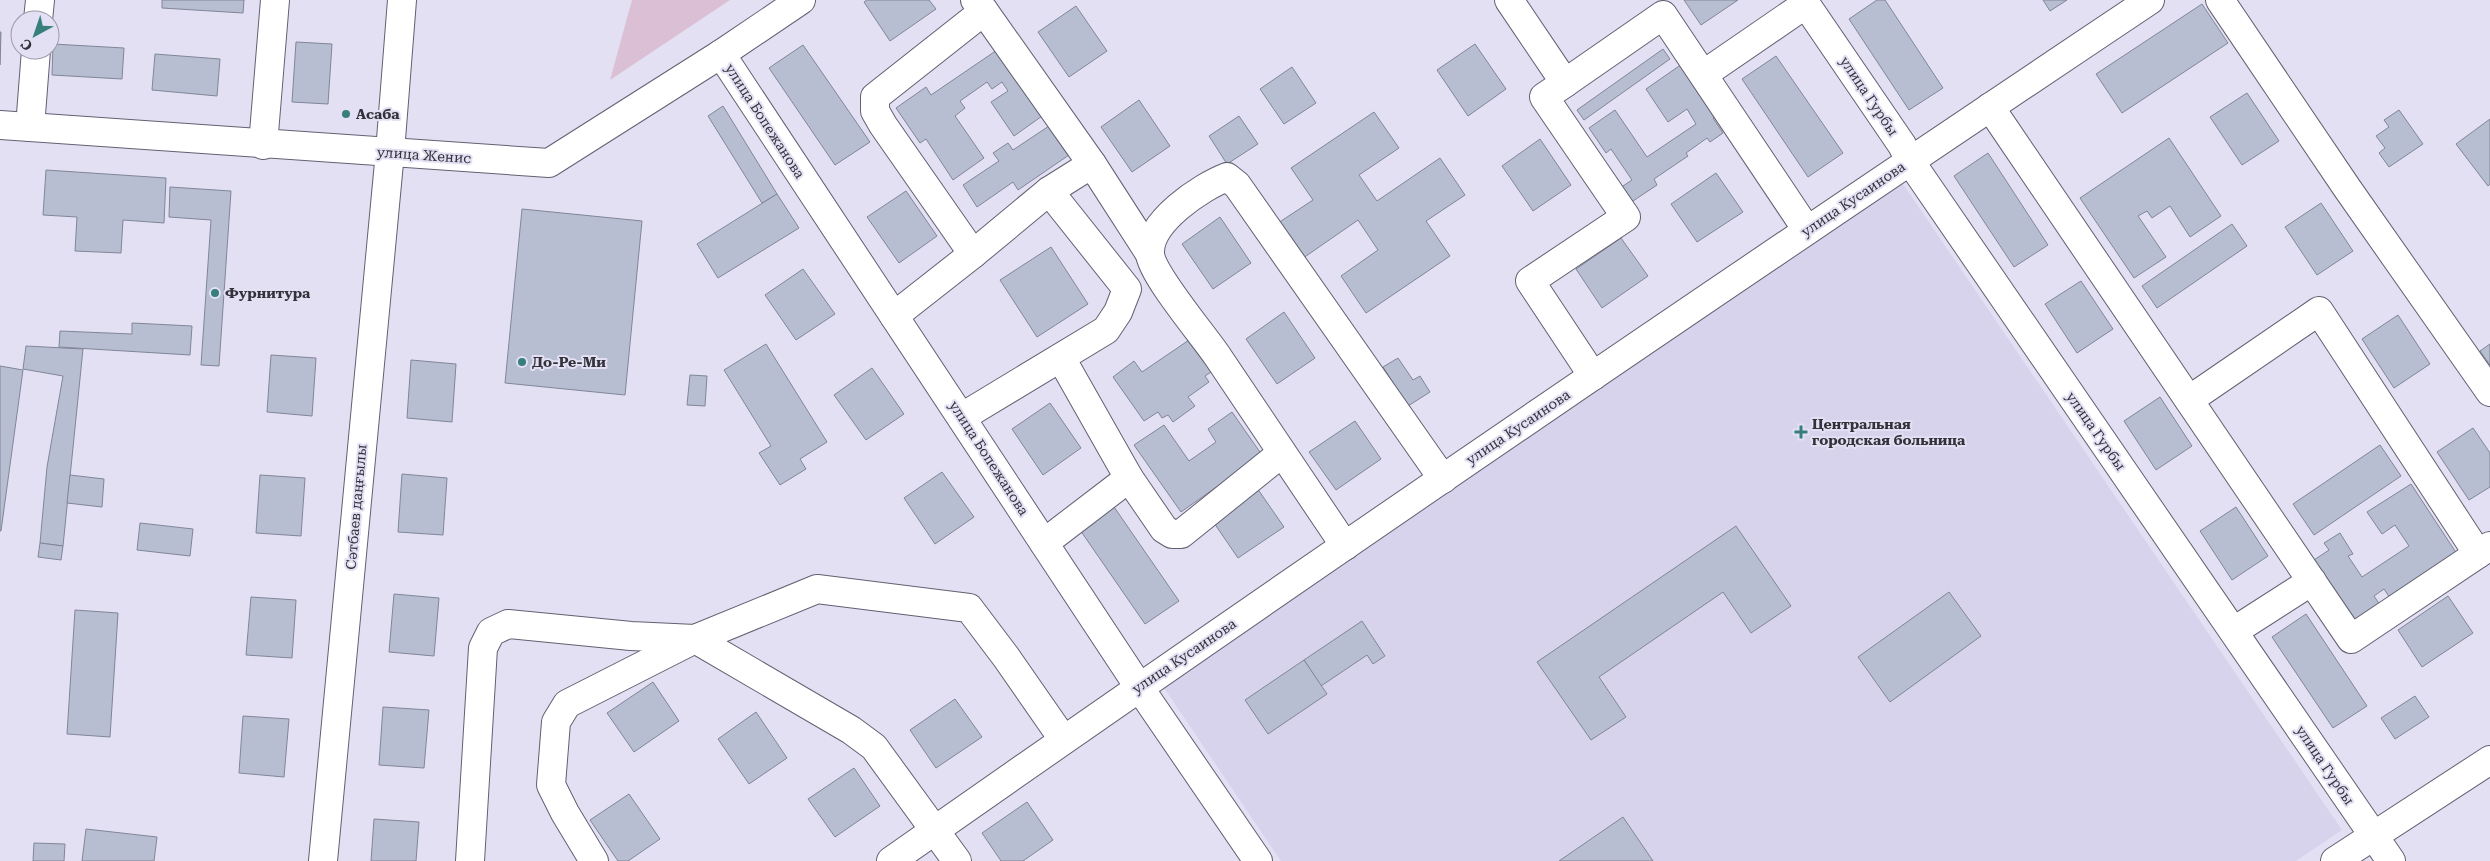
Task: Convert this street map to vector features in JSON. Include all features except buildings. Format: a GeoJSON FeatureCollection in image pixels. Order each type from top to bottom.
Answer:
{"type":"FeatureCollection","features":[{"type":"Feature","properties":{"kind":"street"},"geometry":{"type":"LineString","coordinates":[[264,145],[274,0]]}},
{"type":"Feature","properties":{"kind":"street","name":"Сәтбаев даңғылы"},"geometry":{"type":"LineString","coordinates":[[323,861],[390,152],[402,0]]}},
{"type":"Feature","properties":{"kind":"street","name":"улица Женис"},"geometry":{"type":"LineString","coordinates":[[0,125],[264,145],[549,163],[721,54],[801,0]]}},
{"type":"Feature","properties":{"kind":"street"},"geometry":{"type":"LineString","coordinates":[[1508,0],[1565,83]]}},
{"type":"Feature","properties":{"kind":"street","name":"улица Кусаинова"},"geometry":{"type":"LineString","coordinates":[[891,861],[1063,739],[1593,376],[1910,160],[2150,0]]}},
{"type":"Feature","properties":{"kind":"street"},"geometry":{"type":"LineString","coordinates":[[2220,0],[2346,188],[2490,392]]}},
{"type":"Feature","properties":{"kind":"street"},"geometry":{"type":"LineString","coordinates":[[1704,74],[1805,2]]}},
{"type":"Feature","properties":{"kind":"street","name":"улица Гурбы"},"geometry":{"type":"LineString","coordinates":[[1805,2],[1902,145],[1910,160],[2391,861]]}},
{"type":"Feature","properties":{"kind":"street"},"geometry":{"type":"LineString","coordinates":[[973,254],[883,125],[875,111],[875,97],[980,5],[1092,164],[1150,254],[1160,275],[1218,357],[1345,546]]}},
{"type":"Feature","properties":{"kind":"street"},"geometry":{"type":"LineString","coordinates":[[1593,376],[1530,281],[1626,216],[1544,97],[1664,15],[1807,230]]}},
{"type":"Feature","properties":{"kind":"street","name":"улица Бопежанова"},"geometry":{"type":"LineString","coordinates":[[721,54],[1139,687],[1258,861]]}},
{"type":"Feature","properties":{"kind":"street"},"geometry":{"type":"LineString","coordinates":[[30,127],[35,60]]}},
{"type":"Feature","properties":{"kind":"street"},"geometry":{"type":"LineString","coordinates":[[1990,107],[2351,639],[2484,550],[2318,311],[2189,400]]}},
{"type":"Feature","properties":{"kind":"street"},"geometry":{"type":"LineString","coordinates":[[894,316],[1049,191],[1092,164]]}},
{"type":"Feature","properties":{"kind":"street"},"geometry":{"type":"LineString","coordinates":[[1150,254],[1154,234],[1169,215],[1215,182],[1227,177],[1237,185],[1443,479]]}},
{"type":"Feature","properties":{"kind":"street"},"geometry":{"type":"LineString","coordinates":[[962,417],[1106,330],[1118,312],[1127,289],[1049,191]]}},
{"type":"Feature","properties":{"kind":"street"},"geometry":{"type":"LineString","coordinates":[[1061,358],[1129,478],[1164,529],[1172,534],[1181,534],[1282,454]]}},
{"type":"Feature","properties":{"kind":"street"},"geometry":{"type":"LineString","coordinates":[[1044,543],[1129,478]]}},
{"type":"Feature","properties":{"kind":"street"},"geometry":{"type":"LineString","coordinates":[[2234,631],[2312,580]]}},
{"type":"Feature","properties":{"kind":"street"},"geometry":{"type":"LineString","coordinates":[[594,861],[565,813],[551,785],[556,722],[567,704],[695,639],[817,588],[969,608],[1063,739]]}},
{"type":"Feature","properties":{"kind":"street"},"geometry":{"type":"LineString","coordinates":[[470,861],[483,648],[491,632],[508,624],[631,636],[695,639],[850,730],[874,747],[957,861]]}},
{"type":"Feature","properties":{"kind":"street"},"geometry":{"type":"LineString","coordinates":[[2335,861],[2490,760]]}},
{"type":"Feature","properties":{"kind":"shaded area"},"geometry":{"type":"Polygon","coordinates":[[[632,0],[730,0],[610,80],[632,0]]]}},
{"type":"Feature","properties":{"kind":"shaded area","name":"Центральная городская больница"},"geometry":{"type":"Polygon","coordinates":[[[1901,181],[2342,830],[2296,861],[1281,861],[1160,682],[1901,181]]]}},
{"type":"Feature","properties":{"kind":"place","name":"Асаба"},"geometry":{"type":"Point","coordinates":[346,114]}},
{"type":"Feature","properties":{"kind":"place","name":"Фурнитура"},"geometry":{"type":"Point","coordinates":[215,293]}},
{"type":"Feature","properties":{"kind":"place","name":"До-Ре-Ми"},"geometry":{"type":"Point","coordinates":[522,362]}},
{"type":"Feature","properties":{"kind":"place","name":"Центральная городская больница"},"geometry":{"type":"Point","coordinates":[1801,432]}}]}
